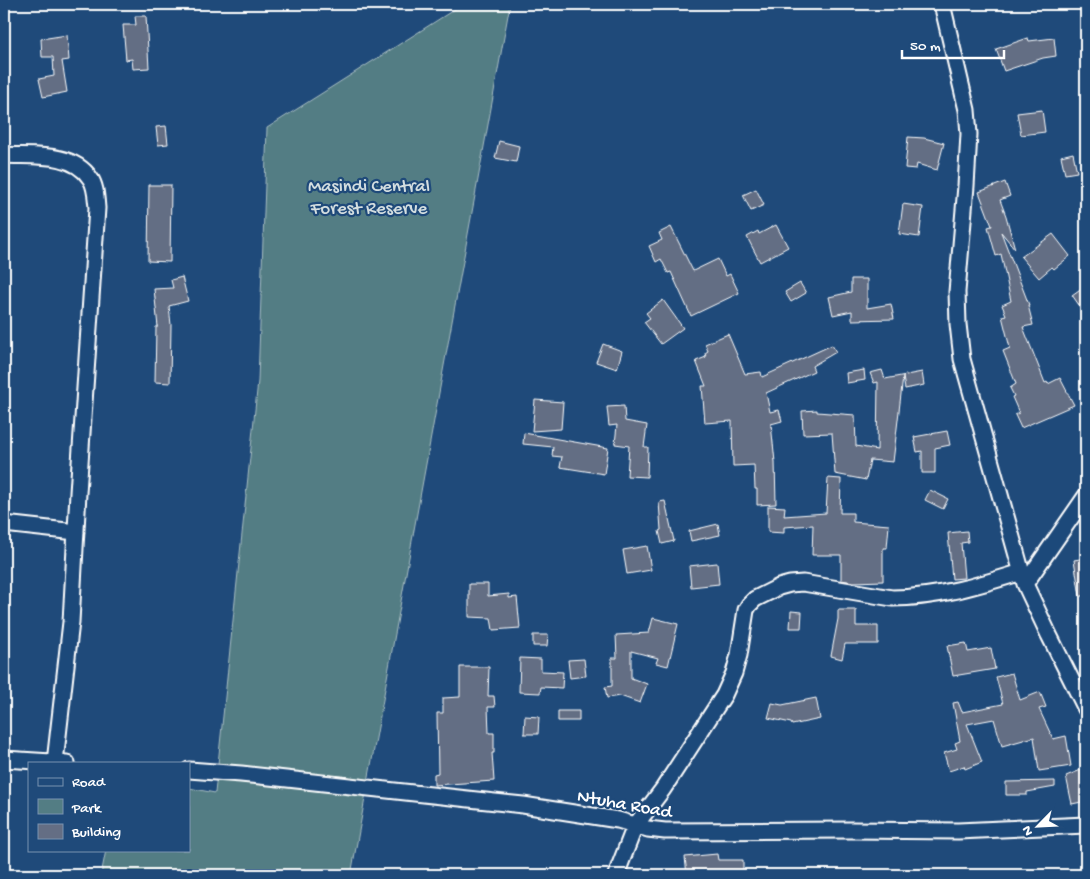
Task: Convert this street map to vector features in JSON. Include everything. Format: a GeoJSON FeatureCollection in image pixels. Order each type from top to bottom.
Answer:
{"type":"FeatureCollection","features":[{"type":"Feature","properties":{"kind":"street"},"geometry":{"type":"LineString","coordinates":[[942,4],[967,110],[969,134],[957,292],[962,359],[1024,578],[1049,635],[1086,709]]}},
{"type":"Feature","properties":{"kind":"street"},"geometry":{"type":"LineString","coordinates":[[4,155],[62,158],[80,167],[90,178],[95,192],[97,208],[71,622],[54,762],[4,759]]}},
{"type":"Feature","properties":{"kind":"street"},"geometry":{"type":"LineString","coordinates":[[616,875],[635,826],[663,789],[724,695],[739,655],[746,610],[756,599],[779,587],[790,584],[803,583],[892,598],[906,598],[1024,578],[1086,496]]}},
{"type":"Feature","properties":{"kind":"street"},"geometry":{"type":"LineString","coordinates":[[4,524],[76,532]]}},
{"type":"Feature","properties":{"kind":"street","name":"Ntuha Road"},"geometry":{"type":"LineString","coordinates":[[190,770],[523,805],[618,820],[635,826],[657,830],[693,832],[958,831],[1086,824]]}},
{"type":"Feature","properties":{"kind":"green space","name":"Masindi Central Forest Reserve"},"geometry":{"type":"Polygon","coordinates":[[[463,4],[510,4],[351,875],[101,875],[106,852],[190,852],[190,788],[215,793],[258,381],[267,128],[463,4]]]}},
{"type":"Feature","properties":{"kind":"building"},"geometry":{"type":"Polygon","coordinates":[[[135,16],[146,16],[149,68],[133,69],[132,59],[126,60],[123,25],[136,25],[135,16]]]}},
{"type":"Feature","properties":{"kind":"building"},"geometry":{"type":"Polygon","coordinates":[[[67,35],[69,60],[62,61],[67,92],[43,97],[39,79],[54,76],[53,57],[42,57],[41,39],[67,35]]]}},
{"type":"Feature","properties":{"kind":"building"},"geometry":{"type":"Polygon","coordinates":[[[1028,38],[1029,41],[1054,38],[1056,56],[1043,58],[1004,71],[996,49],[1028,38]]]}},
{"type":"Feature","properties":{"kind":"building"},"geometry":{"type":"Polygon","coordinates":[[[1042,110],[1045,132],[1021,135],[1017,113],[1042,110]]]}},
{"type":"Feature","properties":{"kind":"building"},"geometry":{"type":"Polygon","coordinates":[[[166,126],[168,144],[158,145],[156,127],[166,126]]]}},
{"type":"Feature","properties":{"kind":"building"},"geometry":{"type":"Polygon","coordinates":[[[908,137],[924,138],[944,143],[937,170],[917,164],[916,169],[905,168],[908,137]]]}},
{"type":"Feature","properties":{"kind":"building"},"geometry":{"type":"Polygon","coordinates":[[[499,141],[519,146],[516,162],[495,158],[499,141]]]}},
{"type":"Feature","properties":{"kind":"building"},"geometry":{"type":"Polygon","coordinates":[[[1073,153],[1077,172],[1065,174],[1061,156],[1073,153]]]}},
{"type":"Feature","properties":{"kind":"building"},"geometry":{"type":"Polygon","coordinates":[[[1005,182],[1010,196],[1000,200],[1015,249],[1001,232],[1029,305],[1033,325],[1023,327],[1045,383],[1047,382],[1048,384],[1060,378],[1074,405],[1021,428],[1015,415],[1019,413],[1010,388],[1016,384],[1003,351],[1010,348],[1002,316],[1006,315],[1002,305],[1011,301],[1001,254],[996,256],[988,227],[992,226],[979,192],[1005,182]]]}},
{"type":"Feature","properties":{"kind":"building"},"geometry":{"type":"Polygon","coordinates":[[[149,185],[171,185],[170,262],[148,261],[149,185]]]}},
{"type":"Feature","properties":{"kind":"building"},"geometry":{"type":"Polygon","coordinates":[[[756,189],[764,205],[751,211],[743,195],[756,189]]]}},
{"type":"Feature","properties":{"kind":"building"},"geometry":{"type":"Polygon","coordinates":[[[903,204],[923,207],[919,237],[899,234],[903,204]]]}},
{"type":"Feature","properties":{"kind":"building"},"geometry":{"type":"Polygon","coordinates":[[[776,225],[788,247],[760,262],[747,237],[758,231],[759,234],[776,225]]]}},
{"type":"Feature","properties":{"kind":"building"},"geometry":{"type":"Polygon","coordinates":[[[671,227],[693,271],[718,259],[726,276],[730,274],[739,293],[691,316],[671,272],[668,273],[661,259],[656,262],[649,246],[662,240],[659,233],[671,227]]]}},
{"type":"Feature","properties":{"kind":"building"},"geometry":{"type":"Polygon","coordinates":[[[1053,234],[1070,256],[1039,278],[1021,257],[1053,234]]]}},
{"type":"Feature","properties":{"kind":"building"},"geometry":{"type":"Polygon","coordinates":[[[182,277],[188,301],[169,306],[171,325],[170,383],[155,382],[156,327],[158,327],[154,289],[173,288],[171,280],[182,277]]]}},
{"type":"Feature","properties":{"kind":"building"},"geometry":{"type":"Polygon","coordinates":[[[851,279],[867,279],[867,308],[891,304],[894,319],[852,320],[852,311],[833,315],[829,297],[851,292],[851,279]]]}},
{"type":"Feature","properties":{"kind":"building"},"geometry":{"type":"Polygon","coordinates":[[[800,283],[806,293],[791,302],[785,292],[800,283]]]}},
{"type":"Feature","properties":{"kind":"building"},"geometry":{"type":"Polygon","coordinates":[[[1086,285],[1086,315],[1072,295],[1086,285]]]}},
{"type":"Feature","properties":{"kind":"building"},"geometry":{"type":"Polygon","coordinates":[[[663,300],[683,328],[661,344],[644,322],[650,318],[646,313],[663,300]]]}},
{"type":"Feature","properties":{"kind":"building"},"geometry":{"type":"Polygon","coordinates":[[[728,334],[745,374],[761,372],[762,377],[832,345],[836,352],[812,366],[814,371],[766,393],[770,412],[779,410],[782,421],[771,424],[775,462],[776,504],[757,505],[754,465],[733,466],[732,421],[705,423],[702,386],[706,386],[696,361],[706,357],[705,353],[708,351],[705,344],[728,334]]]}},
{"type":"Feature","properties":{"kind":"building"},"geometry":{"type":"Polygon","coordinates":[[[603,344],[622,351],[617,369],[596,362],[603,344]]]}},
{"type":"Feature","properties":{"kind":"building"},"geometry":{"type":"Polygon","coordinates":[[[864,370],[865,380],[847,383],[846,373],[864,370]]]}},
{"type":"Feature","properties":{"kind":"building"},"geometry":{"type":"Polygon","coordinates":[[[882,370],[885,379],[922,372],[924,385],[905,389],[903,377],[893,462],[870,460],[866,480],[835,474],[832,433],[803,434],[802,411],[817,410],[817,412],[855,415],[856,446],[877,450],[878,382],[874,383],[870,373],[882,370]]]}},
{"type":"Feature","properties":{"kind":"building"},"geometry":{"type":"Polygon","coordinates":[[[535,400],[563,402],[561,429],[532,431],[535,400]]]}},
{"type":"Feature","properties":{"kind":"building"},"geometry":{"type":"Polygon","coordinates":[[[624,406],[625,421],[647,425],[644,447],[648,447],[647,477],[627,476],[629,446],[615,444],[617,425],[609,426],[607,407],[624,406]]]}},
{"type":"Feature","properties":{"kind":"building"},"geometry":{"type":"Polygon","coordinates":[[[947,431],[950,445],[935,448],[935,473],[922,473],[922,451],[917,452],[914,437],[947,431]]]}},
{"type":"Feature","properties":{"kind":"building"},"geometry":{"type":"Polygon","coordinates":[[[524,433],[608,448],[604,474],[560,467],[562,457],[552,456],[553,447],[523,444],[524,433]]]}},
{"type":"Feature","properties":{"kind":"building"},"geometry":{"type":"Polygon","coordinates":[[[828,478],[841,479],[840,513],[853,513],[853,522],[889,525],[887,548],[883,548],[883,581],[854,582],[841,580],[841,555],[812,555],[813,525],[784,527],[784,533],[768,532],[768,506],[785,507],[784,516],[826,513],[828,478]]]}},
{"type":"Feature","properties":{"kind":"building"},"geometry":{"type":"Polygon","coordinates":[[[930,490],[948,499],[943,509],[925,500],[930,490]]]}},
{"type":"Feature","properties":{"kind":"building"},"geometry":{"type":"Polygon","coordinates":[[[665,501],[674,541],[662,544],[659,531],[661,530],[659,502],[665,501]]]}},
{"type":"Feature","properties":{"kind":"building"},"geometry":{"type":"Polygon","coordinates":[[[718,524],[720,535],[691,541],[689,531],[718,524]]]}},
{"type":"Feature","properties":{"kind":"building"},"geometry":{"type":"Polygon","coordinates":[[[967,531],[968,542],[961,543],[964,578],[952,579],[948,533],[967,531]]]}},
{"type":"Feature","properties":{"kind":"building"},"geometry":{"type":"Polygon","coordinates":[[[647,546],[651,570],[627,574],[623,550],[647,546]]]}},
{"type":"Feature","properties":{"kind":"building"},"geometry":{"type":"Polygon","coordinates":[[[1086,558],[1086,596],[1080,596],[1074,560],[1086,558]]]}},
{"type":"Feature","properties":{"kind":"building"},"geometry":{"type":"Polygon","coordinates":[[[717,563],[719,584],[691,587],[689,566],[717,563]]]}},
{"type":"Feature","properties":{"kind":"building"},"geometry":{"type":"Polygon","coordinates":[[[469,584],[488,584],[488,596],[509,594],[509,598],[517,597],[520,628],[493,630],[491,618],[469,617],[469,584]]]}},
{"type":"Feature","properties":{"kind":"building"},"geometry":{"type":"Polygon","coordinates":[[[838,610],[856,610],[856,626],[878,626],[878,644],[845,644],[842,659],[831,656],[838,610]]]}},
{"type":"Feature","properties":{"kind":"building"},"geometry":{"type":"Polygon","coordinates":[[[791,611],[802,612],[801,628],[790,628],[791,611]]]}},
{"type":"Feature","properties":{"kind":"building"},"geometry":{"type":"Polygon","coordinates":[[[653,618],[678,624],[668,666],[656,663],[658,658],[631,651],[631,678],[647,684],[640,703],[620,696],[607,698],[605,687],[612,686],[612,658],[617,658],[616,635],[649,633],[653,618]]]}},
{"type":"Feature","properties":{"kind":"building"},"geometry":{"type":"Polygon","coordinates":[[[533,635],[548,635],[547,646],[533,646],[533,635]]]}},
{"type":"Feature","properties":{"kind":"building"},"geometry":{"type":"Polygon","coordinates":[[[966,643],[968,652],[991,648],[995,669],[953,676],[947,646],[966,643]]]}},
{"type":"Feature","properties":{"kind":"building"},"geometry":{"type":"Polygon","coordinates":[[[520,658],[541,659],[541,671],[563,672],[562,688],[541,687],[540,693],[519,692],[520,658]]]}},
{"type":"Feature","properties":{"kind":"building"},"geometry":{"type":"Polygon","coordinates":[[[584,659],[586,676],[570,678],[568,660],[584,659]]]}},
{"type":"Feature","properties":{"kind":"building"},"geometry":{"type":"Polygon","coordinates":[[[460,667],[489,667],[488,696],[494,696],[495,707],[488,707],[489,733],[494,733],[494,753],[492,753],[494,781],[434,785],[434,774],[438,773],[437,713],[443,713],[443,698],[460,697],[460,667]]]}},
{"type":"Feature","properties":{"kind":"building"},"geometry":{"type":"Polygon","coordinates":[[[1012,673],[1020,700],[1040,692],[1046,707],[1039,709],[1053,739],[1066,736],[1071,766],[1039,771],[1034,737],[1002,746],[994,719],[967,724],[982,762],[965,769],[964,766],[949,771],[944,753],[957,749],[955,743],[960,741],[953,703],[958,702],[962,712],[1003,704],[996,677],[1012,673]]]}},
{"type":"Feature","properties":{"kind":"building"},"geometry":{"type":"Polygon","coordinates":[[[816,698],[820,719],[792,725],[791,723],[768,718],[772,703],[782,705],[816,698]]]}},
{"type":"Feature","properties":{"kind":"building"},"geometry":{"type":"Polygon","coordinates":[[[558,711],[579,711],[579,721],[558,721],[558,711]]]}},
{"type":"Feature","properties":{"kind":"building"},"geometry":{"type":"Polygon","coordinates":[[[525,716],[539,717],[538,734],[524,734],[525,716]]]}},
{"type":"Feature","properties":{"kind":"building"},"geometry":{"type":"Polygon","coordinates":[[[1086,768],[1086,801],[1072,804],[1066,776],[1086,768]]]}},
{"type":"Feature","properties":{"kind":"building"},"geometry":{"type":"Polygon","coordinates":[[[1055,781],[1055,787],[1027,792],[1027,795],[1006,795],[1006,782],[1055,781]]]}},
{"type":"Feature","properties":{"kind":"building"},"geometry":{"type":"Polygon","coordinates":[[[717,854],[718,860],[743,860],[743,875],[687,875],[685,857],[717,854]]]}}]}
